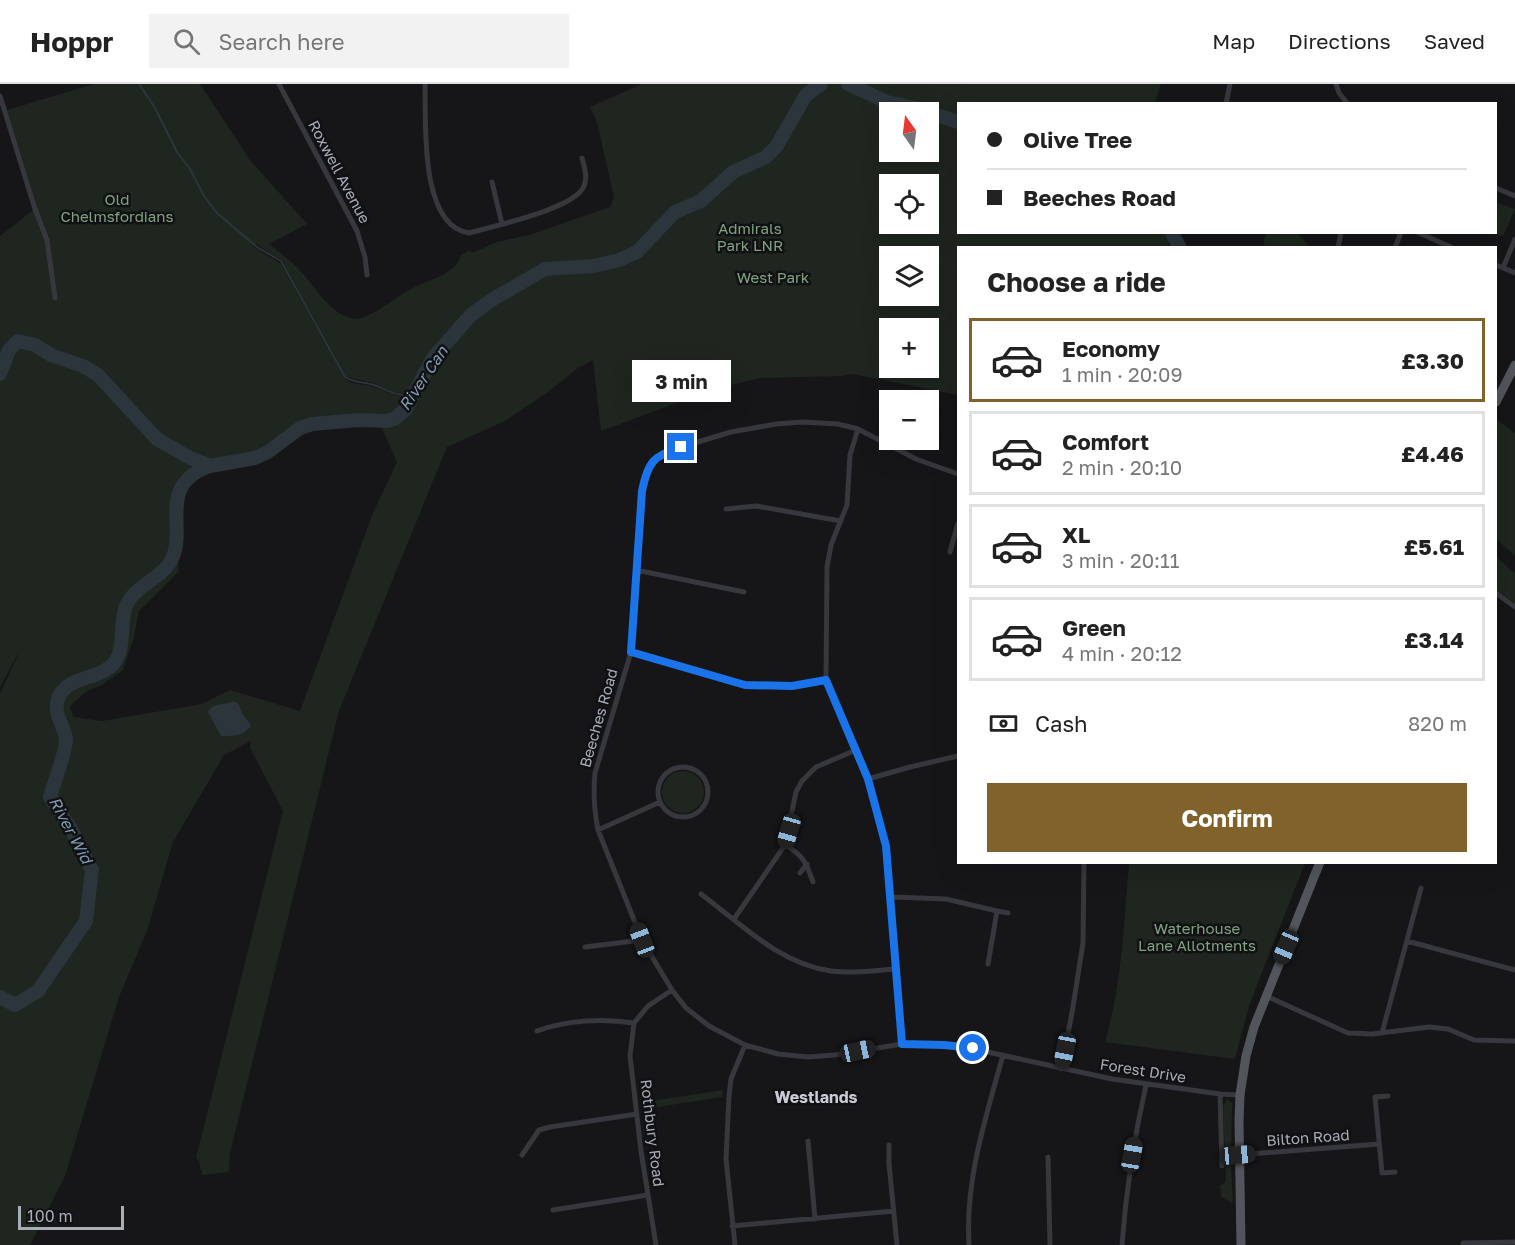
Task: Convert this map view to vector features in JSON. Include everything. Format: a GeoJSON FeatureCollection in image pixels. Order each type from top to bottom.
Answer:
{"type":"FeatureCollection","features":[{"type":"Feature","properties":{"kind":"main road"},"geometry":{"type":"LineString","coordinates":[[1497,398],[1515,365]]}},
{"type":"Feature","properties":{"kind":"main road"},"geometry":{"type":"LineString","coordinates":[[1241,1245],[1238,1155],[1240,1095],[1246,1056],[1254,1027],[1319,864]]}},
{"type":"Feature","properties":{"kind":"street","name":"Roxwell Avenue"},"geometry":{"type":"LineString","coordinates":[[279,84],[357,231],[365,257],[367,275]]}},
{"type":"Feature","properties":{"kind":"street"},"geometry":{"type":"LineString","coordinates":[[425,84],[427,166],[431,186],[443,217],[462,232],[469,233],[533,216],[579,195],[585,184],[582,158]]}},
{"type":"Feature","properties":{"kind":"street"},"geometry":{"type":"LineString","coordinates":[[1226,102],[1230,84]]}},
{"type":"Feature","properties":{"kind":"street"},"geometry":{"type":"LineString","coordinates":[[1336,84],[1344,102]]}},
{"type":"Feature","properties":{"kind":"street"},"geometry":{"type":"LineString","coordinates":[[0,96],[35,209],[48,240],[55,298]]}},
{"type":"Feature","properties":{"kind":"street"},"geometry":{"type":"LineString","coordinates":[[492,182],[502,224]]}},
{"type":"Feature","properties":{"kind":"street"},"geometry":{"type":"LineString","coordinates":[[1497,188],[1515,196]]}},
{"type":"Feature","properties":{"kind":"street"},"geometry":{"type":"LineString","coordinates":[[1429,235],[1449,246]]}},
{"type":"Feature","properties":{"kind":"street"},"geometry":{"type":"LineString","coordinates":[[1503,268],[1515,239]]}},
{"type":"Feature","properties":{"kind":"street"},"geometry":{"type":"LineString","coordinates":[[1497,265],[1515,273]]}},
{"type":"Feature","properties":{"kind":"street","name":"Beeches Road"},"geometry":{"type":"LineString","coordinates":[[642,940],[598,830],[593,801],[595,773],[631,652],[642,491],[646,471],[656,457],[711,436],[776,424],[802,422],[838,424],[858,429],[916,459],[957,474]]}},
{"type":"Feature","properties":{"kind":"street"},"geometry":{"type":"LineString","coordinates":[[858,429],[849,455],[848,505],[831,545],[827,567],[826,680],[868,779],[886,846],[892,897],[902,1044]]}},
{"type":"Feature","properties":{"kind":"street"},"geometry":{"type":"LineString","coordinates":[[726,509],[756,506],[841,521]]}},
{"type":"Feature","properties":{"kind":"street"},"geometry":{"type":"LineString","coordinates":[[950,552],[957,527]]}},
{"type":"Feature","properties":{"kind":"street"},"geometry":{"type":"LineString","coordinates":[[636,570],[744,592]]}},
{"type":"Feature","properties":{"kind":"street"},"geometry":{"type":"LineString","coordinates":[[1497,594],[1515,607]]}},
{"type":"Feature","properties":{"kind":"street"},"geometry":{"type":"LineString","coordinates":[[631,652],[745,685],[792,686],[826,680]]}},
{"type":"Feature","properties":{"kind":"street"},"geometry":{"type":"LineString","coordinates":[[734,919],[785,845],[796,792],[802,781],[816,767],[856,750]]}},
{"type":"Feature","properties":{"kind":"street"},"geometry":{"type":"LineString","coordinates":[[868,779],[957,756]]}},
{"type":"Feature","properties":{"kind":"street"},"geometry":{"type":"LineString","coordinates":[[675,768],[692,769],[704,779],[707,787],[705,802],[694,814],[679,816],[671,814],[660,802],[659,786],[662,778],[675,768]]}},
{"type":"Feature","properties":{"kind":"street"},"geometry":{"type":"LineString","coordinates":[[598,830],[660,802]]}},
{"type":"Feature","properties":{"kind":"street"},"geometry":{"type":"LineString","coordinates":[[785,845],[798,852],[807,864],[813,882]]}},
{"type":"Feature","properties":{"kind":"street"},"geometry":{"type":"LineString","coordinates":[[800,873],[807,864]]}},
{"type":"Feature","properties":{"kind":"street"},"geometry":{"type":"LineString","coordinates":[[1061,1069],[1083,943],[1084,864]]}},
{"type":"Feature","properties":{"kind":"street"},"geometry":{"type":"LineString","coordinates":[[1382,1033],[1421,888]]}},
{"type":"Feature","properties":{"kind":"street"},"geometry":{"type":"LineString","coordinates":[[700,894],[776,951],[802,964],[846,972],[896,969]]}},
{"type":"Feature","properties":{"kind":"street"},"geometry":{"type":"LineString","coordinates":[[892,897],[946,899],[1008,913]]}},
{"type":"Feature","properties":{"kind":"street"},"geometry":{"type":"LineString","coordinates":[[988,964],[997,911]]}},
{"type":"Feature","properties":{"kind":"street"},"geometry":{"type":"LineString","coordinates":[[585,947],[642,940]]}},
{"type":"Feature","properties":{"kind":"street","name":"Forest Drive"},"geometry":{"type":"LineString","coordinates":[[642,940],[672,990],[686,1008],[710,1026],[745,1045],[778,1054],[808,1057],[834,1055],[902,1044],[960,1046],[1146,1085],[1240,1095]]}},
{"type":"Feature","properties":{"kind":"street"},"geometry":{"type":"LineString","coordinates":[[1407,941],[1515,970]]}},
{"type":"Feature","properties":{"kind":"street"},"geometry":{"type":"LineString","coordinates":[[537,1031],[548,1027],[610,1020],[634,1023],[648,1006],[672,990]]}},
{"type":"Feature","properties":{"kind":"street"},"geometry":{"type":"LineString","coordinates":[[1266,996],[1340,1031],[1359,1034],[1382,1033],[1429,1027],[1448,1029],[1473,1040],[1515,1041]]}},
{"type":"Feature","properties":{"kind":"street","name":"Rothbury Road"},"geometry":{"type":"LineString","coordinates":[[634,1023],[630,1056],[656,1245]]}},
{"type":"Feature","properties":{"kind":"street"},"geometry":{"type":"LineString","coordinates":[[735,1245],[726,1160],[729,1097],[731,1079],[745,1045]]}},
{"type":"Feature","properties":{"kind":"street"},"geometry":{"type":"LineString","coordinates":[[969,1245],[967,1215],[974,1164],[1003,1054]]}},
{"type":"Feature","properties":{"kind":"street"},"geometry":{"type":"LineString","coordinates":[[1122,1245],[1126,1192],[1146,1085]]}},
{"type":"Feature","properties":{"kind":"street"},"geometry":{"type":"LineString","coordinates":[[1221,1094],[1222,1166]]}},
{"type":"Feature","properties":{"kind":"street"},"geometry":{"type":"LineString","coordinates":[[1388,1096],[1375,1097],[1379,1144],[1382,1173],[1395,1172]]}},
{"type":"Feature","properties":{"kind":"street"},"geometry":{"type":"LineString","coordinates":[[522,1155],[539,1131],[550,1126],[637,1114]]}},
{"type":"Feature","properties":{"kind":"street"},"geometry":{"type":"LineString","coordinates":[[808,1141],[815,1219]]}},
{"type":"Feature","properties":{"kind":"street","name":"Bilton Road"},"geometry":{"type":"LineString","coordinates":[[1238,1155],[1379,1144]]}},
{"type":"Feature","properties":{"kind":"street"},"geometry":{"type":"LineString","coordinates":[[889,1145],[897,1245]]}},
{"type":"Feature","properties":{"kind":"street"},"geometry":{"type":"LineString","coordinates":[[1048,1157],[1050,1245]]}},
{"type":"Feature","properties":{"kind":"street"},"geometry":{"type":"LineString","coordinates":[[553,1210],[648,1196]]}},
{"type":"Feature","properties":{"kind":"street"},"geometry":{"type":"LineString","coordinates":[[732,1226],[894,1211]]}},
{"type":"Feature","properties":{"kind":"street"},"geometry":{"type":"LineString","coordinates":[[1463,1245],[1463,1243],[1515,1242]]}},
{"type":"Feature","properties":{"kind":"green space"},"geometry":{"type":"Polygon","coordinates":[[[94,84],[200,84],[250,160],[307,224],[269,244],[298,268],[335,310],[355,319],[372,314],[410,289],[443,275],[455,266],[461,255],[470,250],[472,253],[497,242],[529,235],[610,207],[614,198],[597,122],[590,107],[642,84],[1161,84],[1155,102],[957,102],[957,234],[1164,234],[1170,246],[957,246],[957,395],[853,374],[759,378],[715,389],[601,431],[593,360],[578,368],[505,421],[447,447],[339,711],[230,1153],[229,1172],[202,1175],[199,1161],[196,1158],[283,811],[250,748],[251,741],[224,755],[173,842],[147,931],[119,997],[65,1176],[30,1245],[0,1245],[0,694],[21,648],[0,687],[0,236],[37,207],[7,110],[94,84]],[[256,244],[253,246],[281,264],[345,379],[406,399],[396,412],[381,416],[381,426],[399,421],[407,413],[416,396],[409,392],[400,394],[373,383],[346,377],[282,260],[256,244]],[[339,424],[307,430],[260,460],[210,470],[197,476],[187,485],[178,512],[179,571],[139,611],[134,637],[123,670],[102,685],[87,691],[70,706],[73,717],[102,721],[202,704],[230,690],[300,711],[373,513],[397,462],[381,426],[339,424]]]}},
{"type":"Feature","properties":{"kind":"green space"},"geometry":{"type":"Polygon","coordinates":[[[1497,202],[1515,209],[1503,236],[1497,234],[1497,202]]]}},
{"type":"Feature","properties":{"kind":"green space"},"geometry":{"type":"Polygon","coordinates":[[[1266,234],[1298,234],[1309,246],[1263,246],[1266,234]]]}},
{"type":"Feature","properties":{"kind":"green space"},"geometry":{"type":"Polygon","coordinates":[[[1497,420],[1515,433],[1515,556],[1497,540],[1497,420]]]}},
{"type":"Feature","properties":{"kind":"green space"},"geometry":{"type":"Polygon","coordinates":[[[1497,557],[1515,574],[1515,603],[1497,591],[1497,557]]]}},
{"type":"Feature","properties":{"kind":"green space"},"geometry":{"type":"Polygon","coordinates":[[[683,771],[691,772],[698,777],[703,784],[703,800],[698,807],[691,812],[683,813],[675,812],[668,807],[663,800],[662,792],[663,784],[668,777],[675,772],[683,771]]]}},
{"type":"Feature","properties":{"kind":"green space","name":"Waterhouse Lane Allotments"},"geometry":{"type":"Polygon","coordinates":[[[1129,864],[1305,864],[1249,1006],[1235,1059],[1105,1042],[1119,976],[1129,864]]]}},
{"type":"Feature","properties":{"kind":"green space"},"geometry":{"type":"Polygon","coordinates":[[[723,1090],[722,1097],[645,1109],[644,1102],[723,1090]]]}},
{"type":"Feature","properties":{"kind":"green space"},"geometry":{"type":"Polygon","coordinates":[[[1227,1099],[1232,1103],[1233,1202],[1231,1203],[1221,1196],[1220,1185],[1224,1184],[1226,1179],[1223,1106],[1227,1099]]]}},
{"type":"Feature","properties":{"kind":"shaded area"},"geometry":{"type":"Polygon","coordinates":[[[233,701],[238,703],[243,715],[251,725],[242,733],[221,736],[208,712],[216,705],[233,701]]]}},
{"type":"Feature","properties":{"kind":"waterway"},"geometry":{"type":"LineString","coordinates":[[139,84],[155,108],[177,152],[217,213],[257,247],[281,261],[345,377],[397,394],[412,395]]}},
{"type":"Feature","properties":{"kind":"waterway","name":"River Can"},"geometry":{"type":"LineString","coordinates":[[0,374],[9,350],[18,341],[35,345],[51,355],[83,366],[98,375],[157,439],[190,458],[210,466],[255,458],[268,452],[300,428],[312,424],[394,419],[406,409],[433,358],[471,315],[493,299],[545,269],[594,266],[619,260],[637,252],[675,212],[701,201],[733,172],[766,157],[776,147],[806,95],[821,84]]}},
{"type":"Feature","properties":{"kind":"waterway","name":"River Can"},"geometry":{"type":"LineString","coordinates":[[848,84],[887,102],[915,108],[957,122]]}},
{"type":"Feature","properties":{"kind":"waterway","name":"River Can"},"geometry":{"type":"LineString","coordinates":[[1172,234],[1179,246]]}},
{"type":"Feature","properties":{"kind":"waterway","name":"River Wid"},"geometry":{"type":"LineString","coordinates":[[0,997],[15,1005],[38,991],[86,921],[92,870],[71,829],[50,797],[66,744],[57,709],[58,699],[68,686],[100,673],[114,663],[120,651],[124,615],[128,602],[138,590],[164,570],[175,551],[176,510],[183,485],[193,475],[210,466]]}},
{"type":"Feature","properties":{"kind":"district","name":"Westlands"},"geometry":{"type":"Point","coordinates":[816,1097]}},
{"type":"Feature","properties":{"kind":"route"},"geometry":{"type":"LineString","coordinates":[[681,447],[656,457],[646,471],[642,491],[631,652],[745,685],[792,686],[826,680],[868,779],[879,812],[889,866],[902,1044],[973,1048]]}},
{"type":"Feature","properties":{"kind":"park label","name":"Old Chelmsfordians"},"geometry":{"type":"Point","coordinates":[117,208]}},
{"type":"Feature","properties":{"kind":"park label","name":"Admirals Park LNR"},"geometry":{"type":"Point","coordinates":[750,238]}},
{"type":"Feature","properties":{"kind":"park label","name":"West Park"},"geometry":{"type":"Point","coordinates":[773,278]}}]}
